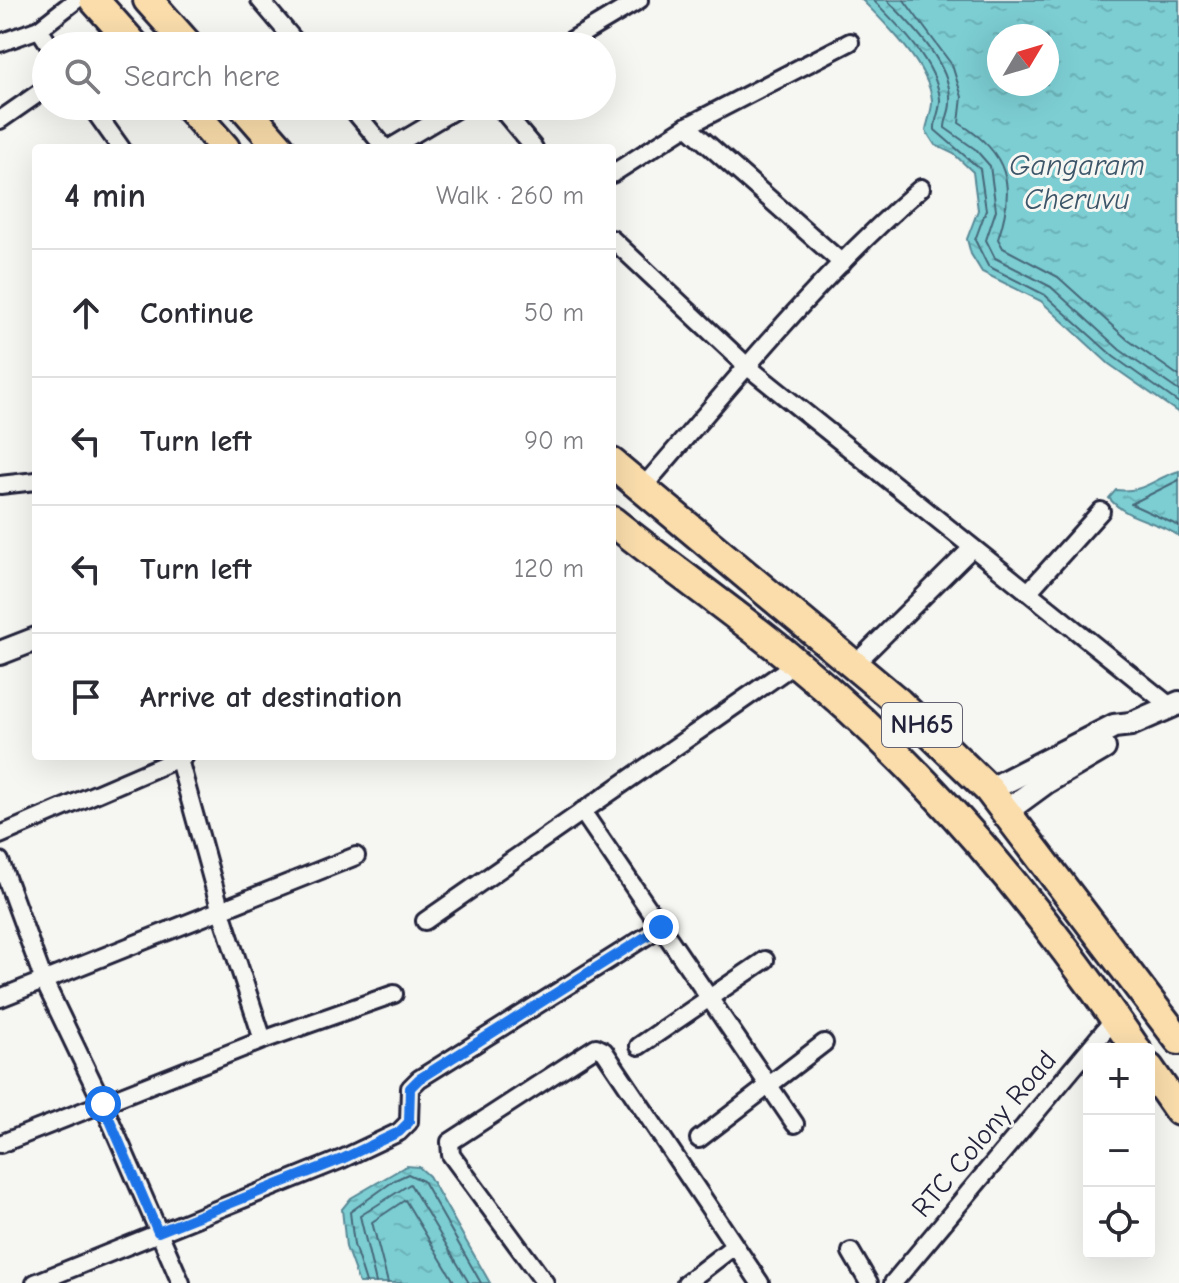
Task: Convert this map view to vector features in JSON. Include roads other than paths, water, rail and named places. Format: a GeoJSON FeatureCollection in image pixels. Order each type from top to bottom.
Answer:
{"type":"FeatureCollection","features":[{"type":"Feature","properties":{"kind":"highway"},"geometry":{"type":"LineString","coordinates":[[94,0],[123,32]]}},
{"type":"Feature","properties":{"kind":"highway"},"geometry":{"type":"LineString","coordinates":[[148,0],[177,32]]}},
{"type":"Feature","properties":{"kind":"highway"},"geometry":{"type":"LineString","coordinates":[[200,120],[221,144]]}},
{"type":"Feature","properties":{"kind":"highway"},"geometry":{"type":"LineString","coordinates":[[255,120],[276,144]]}},
{"type":"Feature","properties":{"kind":"highway","name":"NH65"},"geometry":{"type":"LineString","coordinates":[[616,466],[855,664],[997,801],[1179,1040]]}},
{"type":"Feature","properties":{"kind":"highway","name":"NH65"},"geometry":{"type":"LineString","coordinates":[[618,534],[735,615],[796,663],[927,785],[985,846],[1132,1043]]}},
{"type":"Feature","properties":{"kind":"highway"},"geometry":{"type":"LineString","coordinates":[[735,615],[759,584]]}},
{"type":"Feature","properties":{"kind":"highway"},"geometry":{"type":"LineString","coordinates":[[762,637],[786,606]]}},
{"type":"Feature","properties":{"kind":"highway"},"geometry":{"type":"LineString","coordinates":[[1155,1077],[1179,1111]]}},
{"type":"Feature","properties":{"kind":"street"},"geometry":{"type":"LineString","coordinates":[[0,43],[39,29],[76,0]]}},
{"type":"Feature","properties":{"kind":"street"},"geometry":{"type":"LineString","coordinates":[[260,0],[287,32]]}},
{"type":"Feature","properties":{"kind":"street"},"geometry":{"type":"LineString","coordinates":[[580,32],[613,7],[639,0]]}},
{"type":"Feature","properties":{"kind":"street"},"geometry":{"type":"LineString","coordinates":[[616,171],[687,126],[850,42]]}},
{"type":"Feature","properties":{"kind":"street"},"geometry":{"type":"LineString","coordinates":[[0,120],[32,98]]}},
{"type":"Feature","properties":{"kind":"street"},"geometry":{"type":"LineString","coordinates":[[101,120],[118,144]]}},
{"type":"Feature","properties":{"kind":"street"},"geometry":{"type":"LineString","coordinates":[[363,120],[384,144]]}},
{"type":"Feature","properties":{"kind":"street"},"geometry":{"type":"LineString","coordinates":[[395,144],[437,120]]}},
{"type":"Feature","properties":{"kind":"street"},"geometry":{"type":"LineString","coordinates":[[511,120],[531,144]]}},
{"type":"Feature","properties":{"kind":"street"},"geometry":{"type":"LineString","coordinates":[[687,126],[842,263]]}},
{"type":"Feature","properties":{"kind":"street"},"geometry":{"type":"LineString","coordinates":[[643,487],[842,263],[879,224],[921,188]]}},
{"type":"Feature","properties":{"kind":"street"},"geometry":{"type":"LineString","coordinates":[[616,243],[748,367],[971,549],[1174,705],[1131,724],[1114,726],[997,801]]}},
{"type":"Feature","properties":{"kind":"street"},"geometry":{"type":"LineString","coordinates":[[0,485],[32,481]]}},
{"type":"Feature","properties":{"kind":"street"},"geometry":{"type":"LineString","coordinates":[[1029,591],[1101,511]]}},
{"type":"Feature","properties":{"kind":"street"},"geometry":{"type":"LineString","coordinates":[[855,664],[971,549]]}},
{"type":"Feature","properties":{"kind":"street"},"geometry":{"type":"LineString","coordinates":[[0,653],[32,641]]}},
{"type":"Feature","properties":{"kind":"street"},"geometry":{"type":"LineString","coordinates":[[425,921],[796,663]]}},
{"type":"Feature","properties":{"kind":"street"},"geometry":{"type":"LineString","coordinates":[[0,835],[173,760]]}},
{"type":"Feature","properties":{"kind":"street"},"geometry":{"type":"LineString","coordinates":[[181,760],[220,908],[263,1040]]}},
{"type":"Feature","properties":{"kind":"street"},"geometry":{"type":"LineString","coordinates":[[582,811],[795,1124]]}},
{"type":"Feature","properties":{"kind":"street"},"geometry":{"type":"LineString","coordinates":[[0,998],[356,856]]}},
{"type":"Feature","properties":{"kind":"street"},"geometry":{"type":"LineString","coordinates":[[0,861],[44,981],[103,1104],[181,1283]]}},
{"type":"Feature","properties":{"kind":"street"},"geometry":{"type":"LineString","coordinates":[[35,1283],[342,1159],[399,1132],[409,1122],[410,1088],[419,1079],[661,927]]}},
{"type":"Feature","properties":{"kind":"street"},"geometry":{"type":"LineString","coordinates":[[639,1046],[765,960]]}},
{"type":"Feature","properties":{"kind":"street"},"geometry":{"type":"LineString","coordinates":[[0,1144],[263,1040],[394,994]]}},
{"type":"Feature","properties":{"kind":"street","name":"RTC Colony Road"},"geometry":{"type":"LineString","coordinates":[[893,1283],[1115,1018]]}},
{"type":"Feature","properties":{"kind":"street"},"geometry":{"type":"LineString","coordinates":[[699,1139],[824,1043]]}},
{"type":"Feature","properties":{"kind":"street"},"geometry":{"type":"LineString","coordinates":[[545,1283],[451,1155],[450,1142],[596,1047],[604,1051],[760,1283]]}},
{"type":"Feature","properties":{"kind":"street"},"geometry":{"type":"LineString","coordinates":[[686,1283],[734,1246]]}},
{"type":"Feature","properties":{"kind":"street"},"geometry":{"type":"LineString","coordinates":[[851,1252],[869,1283]]}},
{"type":"Feature","properties":{"kind":"water","name":"Gangaram Cheruvu"},"geometry":{"type":"Polygon","coordinates":[[[862,0],[1179,0],[1179,413],[1109,364],[1041,301],[982,272],[971,254],[967,239],[978,210],[973,172],[954,154],[935,145],[926,131],[932,107],[929,87],[915,59],[862,0]]]}},
{"type":"Feature","properties":{"kind":"water"},"geometry":{"type":"Polygon","coordinates":[[[1179,471],[1179,536],[1124,511],[1109,498],[1116,490],[1142,487],[1179,471]]]}},
{"type":"Feature","properties":{"kind":"water"},"geometry":{"type":"Polygon","coordinates":[[[406,1166],[419,1167],[429,1176],[490,1283],[359,1283],[346,1247],[342,1209],[351,1198],[406,1166]]]}}]}
